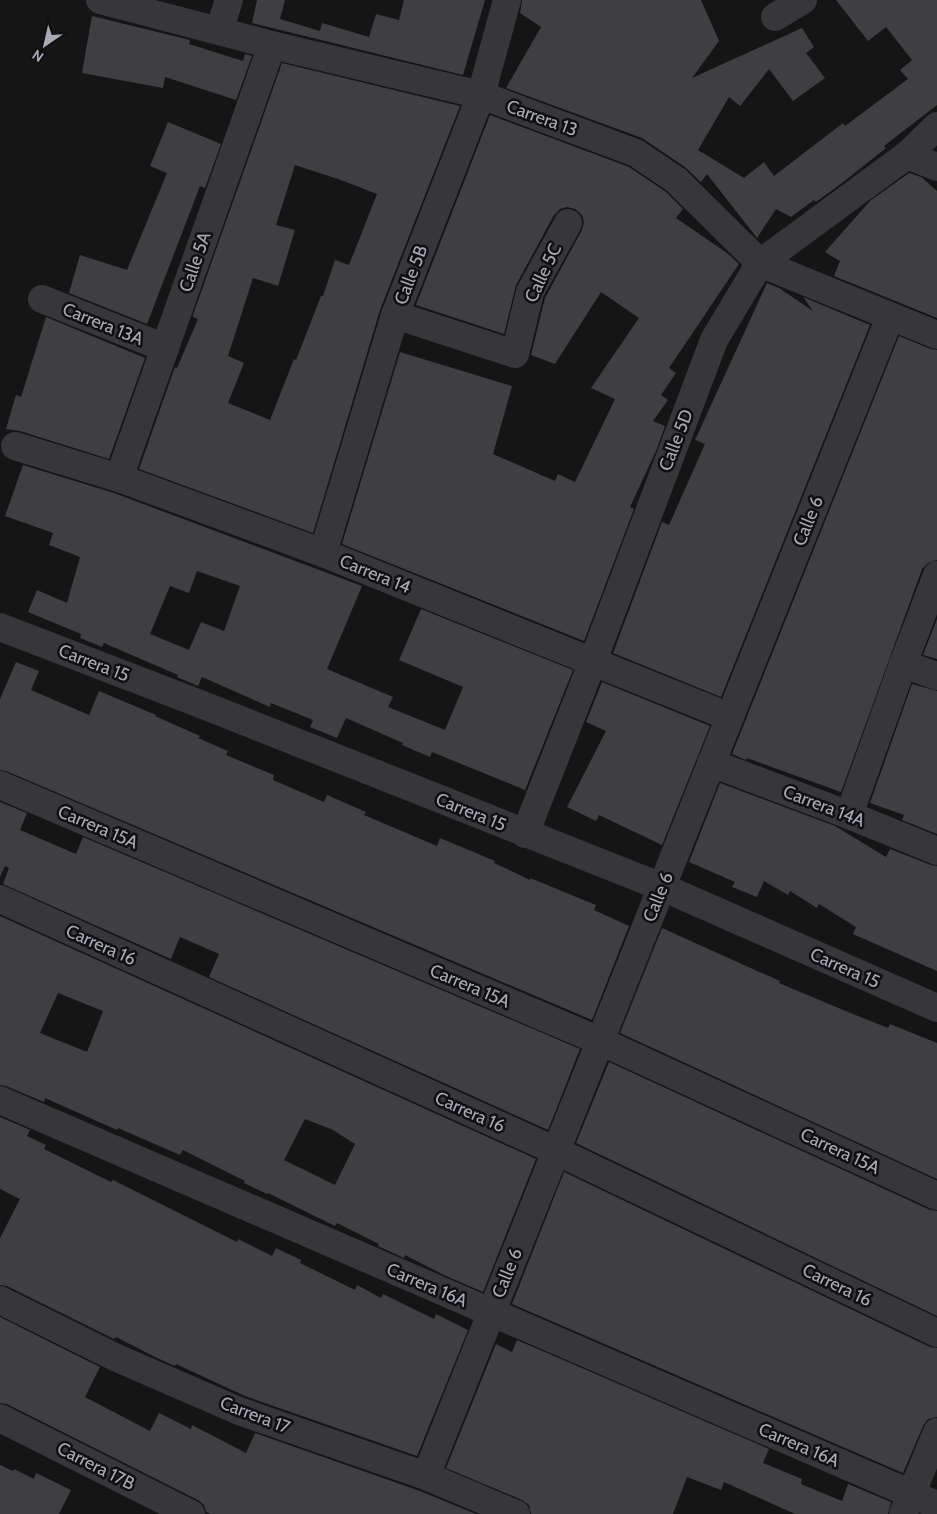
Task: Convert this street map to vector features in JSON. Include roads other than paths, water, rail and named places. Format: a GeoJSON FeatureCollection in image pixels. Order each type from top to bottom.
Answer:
{"type":"FeatureCollection","features":[{"type":"Feature","properties":{"kind":"street","name":"Carrera 13"},"geometry":{"type":"LineString","coordinates":[[100,0],[272,45],[481,95],[636,153],[676,180],[760,263],[937,336]]}},
{"type":"Feature","properties":{"kind":"street"},"geometry":{"type":"LineString","coordinates":[[219,31],[229,0]]}},
{"type":"Feature","properties":{"kind":"street","name":"Calle 5B"},"geometry":{"type":"LineString","coordinates":[[323,553],[395,315],[481,95],[507,0]]}},
{"type":"Feature","properties":{"kind":"street"},"geometry":{"type":"LineString","coordinates":[[775,17],[803,0]]}},
{"type":"Feature","properties":{"kind":"street","name":"Calle 5A"},"geometry":{"type":"LineString","coordinates":[[119,478],[272,45]]}},
{"type":"Feature","properties":{"kind":"street","name":"Calle 5D"},"geometry":{"type":"LineString","coordinates":[[525,834],[593,661],[714,340],[760,263],[907,155],[937,126]]}},
{"type":"Feature","properties":{"kind":"street"},"geometry":{"type":"LineString","coordinates":[[907,155],[937,167]]}},
{"type":"Feature","properties":{"kind":"street","name":"Calle 5C"},"geometry":{"type":"LineString","coordinates":[[395,315],[514,354],[530,292],[568,223]]}},
{"type":"Feature","properties":{"kind":"street","name":"Carrera 13A"},"geometry":{"type":"LineString","coordinates":[[42,299],[165,348]]}},
{"type":"Feature","properties":{"kind":"street","name":"Calle 6"},"geometry":{"type":"LineString","coordinates":[[426,1476],[890,317]]}},
{"type":"Feature","properties":{"kind":"street","name":"Carrera 14"},"geometry":{"type":"LineString","coordinates":[[15,446],[119,478],[323,553],[730,717]]}},
{"type":"Feature","properties":{"kind":"street"},"geometry":{"type":"LineString","coordinates":[[849,815],[937,575]]}},
{"type":"Feature","properties":{"kind":"street","name":"Carrera 15"},"geometry":{"type":"LineString","coordinates":[[0,627],[662,888],[937,1008]]}},
{"type":"Feature","properties":{"kind":"street"},"geometry":{"type":"LineString","coordinates":[[903,664],[937,676]]}},
{"type":"Feature","properties":{"kind":"street","name":"Carrera 14A"},"geometry":{"type":"LineString","coordinates":[[711,763],[849,815],[937,851]]}},
{"type":"Feature","properties":{"kind":"street","name":"Carrera 15A"},"geometry":{"type":"LineString","coordinates":[[0,785],[600,1042],[937,1196]]}},
{"type":"Feature","properties":{"kind":"street","name":"Carrera 16"},"geometry":{"type":"LineString","coordinates":[[0,899],[556,1151],[937,1333]]}},
{"type":"Feature","properties":{"kind":"street","name":"Carrera 16A"},"geometry":{"type":"LineString","coordinates":[[0,1100],[491,1313],[907,1504],[937,1505]]}},
{"type":"Feature","properties":{"kind":"street","name":"Carrera 17"},"geometry":{"type":"LineString","coordinates":[[0,1300],[117,1358],[238,1411],[426,1476],[516,1514]]}},
{"type":"Feature","properties":{"kind":"street","name":"Carrera 17B"},"geometry":{"type":"LineString","coordinates":[[0,1418],[191,1514]]}},
{"type":"Feature","properties":{"kind":"street"},"geometry":{"type":"LineString","coordinates":[[907,1504],[937,1432]]}}]}
